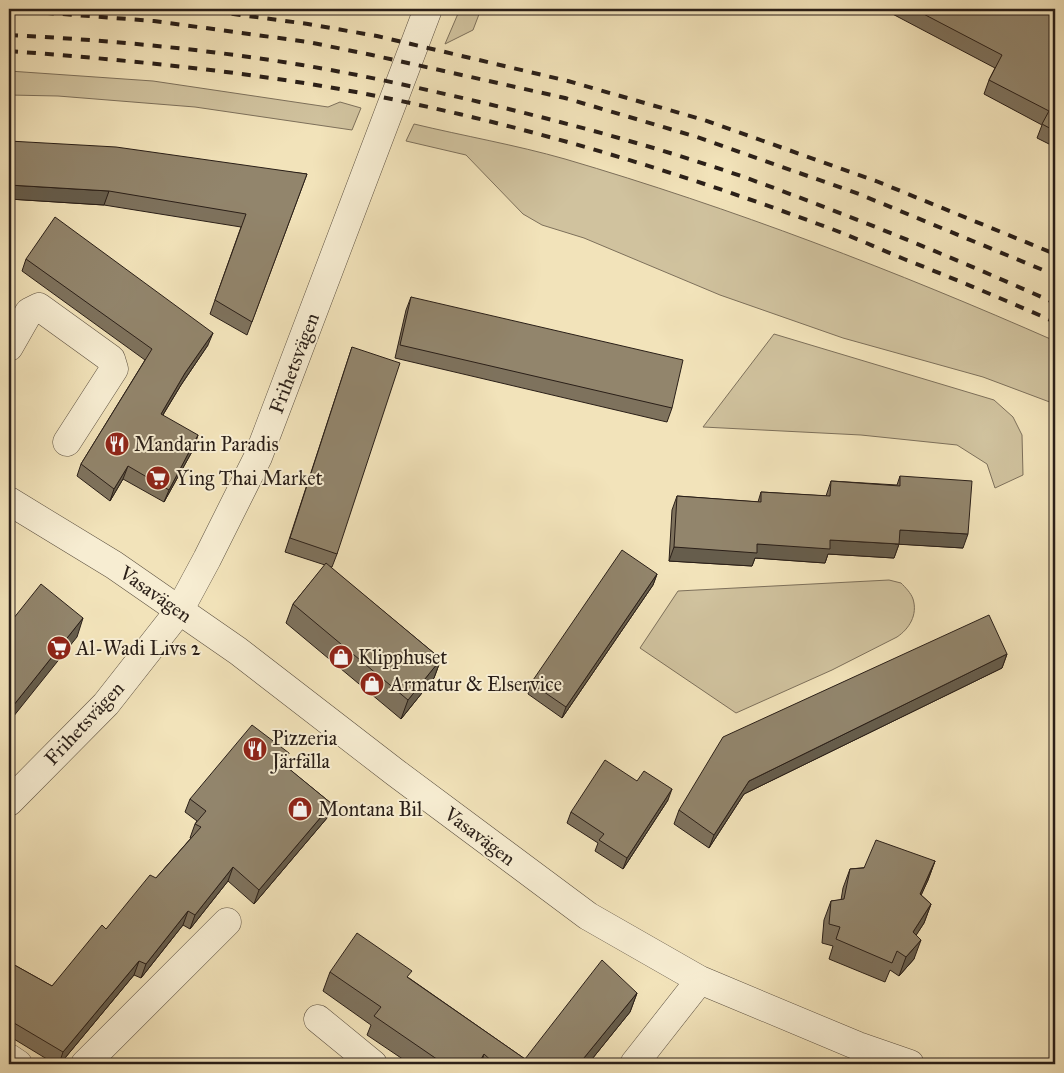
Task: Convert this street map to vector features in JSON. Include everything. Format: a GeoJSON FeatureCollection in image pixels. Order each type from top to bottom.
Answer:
{"type":"FeatureCollection","features":[{"type":"Feature","properties":{"kind":"street","name":"Frihetsvägen"},"geometry":{"type":"LineString","coordinates":[[9,802],[106,704],[179,610],[207,559],[258,456],[428,9]]}},
{"type":"Feature","properties":{"kind":"street"},"geometry":{"type":"LineString","coordinates":[[9,347],[29,312],[39,307],[111,359],[114,369],[67,442]]}},
{"type":"Feature","properties":{"kind":"street","name":"Vasavägen"},"geometry":{"type":"LineString","coordinates":[[9,501],[114,565],[238,652],[588,916],[700,980],[858,1046],[910,1064]]}},
{"type":"Feature","properties":{"kind":"street"},"geometry":{"type":"LineString","coordinates":[[85,1064],[227,922]]}},
{"type":"Feature","properties":{"kind":"street"},"geometry":{"type":"LineString","coordinates":[[634,1064],[700,980]]}},
{"type":"Feature","properties":{"kind":"street"},"geometry":{"type":"LineString","coordinates":[[318,1019],[373,1064]]}},
{"type":"Feature","properties":{"kind":"street"},"geometry":{"type":"LineString","coordinates":[[9,1058],[18,1064]]}},
{"type":"Feature","properties":{"kind":"shaded area"},"geometry":{"type":"Polygon","coordinates":[[[460,9],[481,9],[473,30],[445,44],[460,9]]]}},
{"type":"Feature","properties":{"kind":"shaded area"},"geometry":{"type":"Polygon","coordinates":[[[9,71],[153,81],[328,107],[340,102],[361,108],[352,130],[195,107],[58,96],[9,95],[9,71]]]}},
{"type":"Feature","properties":{"kind":"shaded area"},"geometry":{"type":"Polygon","coordinates":[[[414,124],[565,159],[690,198],[813,242],[935,290],[1055,341],[1055,404],[983,377],[843,338],[720,295],[584,238],[542,225],[523,214],[466,155],[406,141],[414,124]]]}},
{"type":"Feature","properties":{"kind":"shaded area"},"geometry":{"type":"Polygon","coordinates":[[[774,334],[994,400],[1013,417],[1022,435],[1023,475],[995,488],[987,464],[957,445],[861,435],[703,427],[774,334]]]}},
{"type":"Feature","properties":{"kind":"shaded area"},"geometry":{"type":"Polygon","coordinates":[[[889,580],[901,583],[913,599],[913,616],[909,626],[901,634],[832,670],[736,713],[640,648],[678,591],[889,580]]]}},
{"type":"Feature","properties":{"kind":"building"},"geometry":{"type":"Polygon","coordinates":[[[914,9],[1049,9],[1055,12],[1055,131],[1042,124],[1049,111],[989,80],[1002,55],[914,9]]]}},
{"type":"Feature","properties":{"kind":"building"},"geometry":{"type":"Polygon","coordinates":[[[9,141],[116,147],[307,174],[252,322],[215,300],[246,214],[109,191],[9,185],[9,141]]]}},
{"type":"Feature","properties":{"kind":"building"},"geometry":{"type":"Polygon","coordinates":[[[55,217],[213,333],[185,373],[161,414],[198,435],[169,490],[128,466],[114,489],[81,464],[152,349],[26,259],[55,217]]]}},
{"type":"Feature","properties":{"kind":"building"},"geometry":{"type":"Polygon","coordinates":[[[411,297],[683,360],[672,408],[400,345],[411,297]]]}},
{"type":"Feature","properties":{"kind":"building"},"geometry":{"type":"Polygon","coordinates":[[[352,347],[400,363],[337,554],[290,538],[352,347]]]}},
{"type":"Feature","properties":{"kind":"building"},"geometry":{"type":"Polygon","coordinates":[[[900,476],[972,481],[968,534],[900,530],[899,544],[830,540],[830,549],[757,544],[757,553],[674,547],[677,496],[761,502],[761,492],[830,496],[831,481],[900,486],[900,476]]]}},
{"type":"Feature","properties":{"kind":"building"},"geometry":{"type":"Polygon","coordinates":[[[622,550],[657,574],[566,707],[531,683],[622,550]]]}},
{"type":"Feature","properties":{"kind":"building"},"geometry":{"type":"Polygon","coordinates":[[[326,563],[441,659],[408,700],[293,604],[326,563]]]}},
{"type":"Feature","properties":{"kind":"building"},"geometry":{"type":"Polygon","coordinates":[[[41,584],[83,618],[9,711],[9,624],[41,584]]]}},
{"type":"Feature","properties":{"kind":"building"},"geometry":{"type":"Polygon","coordinates":[[[989,615],[1007,654],[749,781],[714,835],[679,810],[723,737],[989,615]]]}},
{"type":"Feature","properties":{"kind":"building"},"geometry":{"type":"Polygon","coordinates":[[[252,725],[289,753],[282,763],[332,804],[259,890],[233,867],[195,915],[188,911],[146,964],[139,961],[63,1052],[9,1020],[9,962],[52,986],[102,925],[106,929],[150,875],[156,878],[201,827],[195,824],[206,811],[190,799],[252,725]]]}},
{"type":"Feature","properties":{"kind":"building"},"geometry":{"type":"Polygon","coordinates":[[[605,760],[637,781],[644,771],[672,789],[627,858],[599,840],[604,834],[571,812],[605,760]]]}},
{"type":"Feature","properties":{"kind":"building"},"geometry":{"type":"Polygon","coordinates":[[[876,840],[935,861],[920,894],[931,904],[913,932],[921,940],[906,957],[897,951],[892,963],[836,939],[840,927],[829,924],[831,901],[844,899],[850,869],[864,868],[876,840]]]}},
{"type":"Feature","properties":{"kind":"building"},"geometry":{"type":"Polygon","coordinates":[[[357,933],[412,971],[407,977],[525,1059],[602,960],[637,993],[579,1064],[495,1064],[484,1054],[478,1064],[444,1064],[374,1016],[381,1007],[330,972],[357,933]]]}},
{"type":"Feature","properties":{"kind":"railway"},"geometry":{"type":"LineString","coordinates":[[196,9],[308,24],[377,36],[568,81],[704,120],[876,181],[1055,254]]}},
{"type":"Feature","properties":{"kind":"railway"},"geometry":{"type":"LineString","coordinates":[[9,10],[154,21],[308,42],[565,98],[697,137],[859,194],[1055,275]]}},
{"type":"Feature","properties":{"kind":"railway"},"geometry":{"type":"LineString","coordinates":[[9,35],[156,46],[266,59],[393,82],[549,119],[614,136],[741,176],[899,236],[1055,303]]}},
{"type":"Feature","properties":{"kind":"railway"},"geometry":{"type":"LineString","coordinates":[[9,51],[186,67],[274,78],[419,105],[535,133],[649,166],[829,228],[1055,322]]}},
{"type":"Feature","properties":{"kind":"place","name":"Mandarin Paradis"},"geometry":{"type":"Point","coordinates":[117,444]}},
{"type":"Feature","properties":{"kind":"place","name":"Ying Thai Market"},"geometry":{"type":"Point","coordinates":[158,478]}},
{"type":"Feature","properties":{"kind":"place","name":"Al-Wadi Livs 2"},"geometry":{"type":"Point","coordinates":[59,648]}},
{"type":"Feature","properties":{"kind":"place","name":"Klipphuset"},"geometry":{"type":"Point","coordinates":[341,657]}},
{"type":"Feature","properties":{"kind":"place","name":"Armatur & Elservice"},"geometry":{"type":"Point","coordinates":[372,684]}},
{"type":"Feature","properties":{"kind":"place","name":"Pizzeria Järfälla"},"geometry":{"type":"Point","coordinates":[255,749]}},
{"type":"Feature","properties":{"kind":"place","name":"Montana Bil"},"geometry":{"type":"Point","coordinates":[300,809]}}]}
